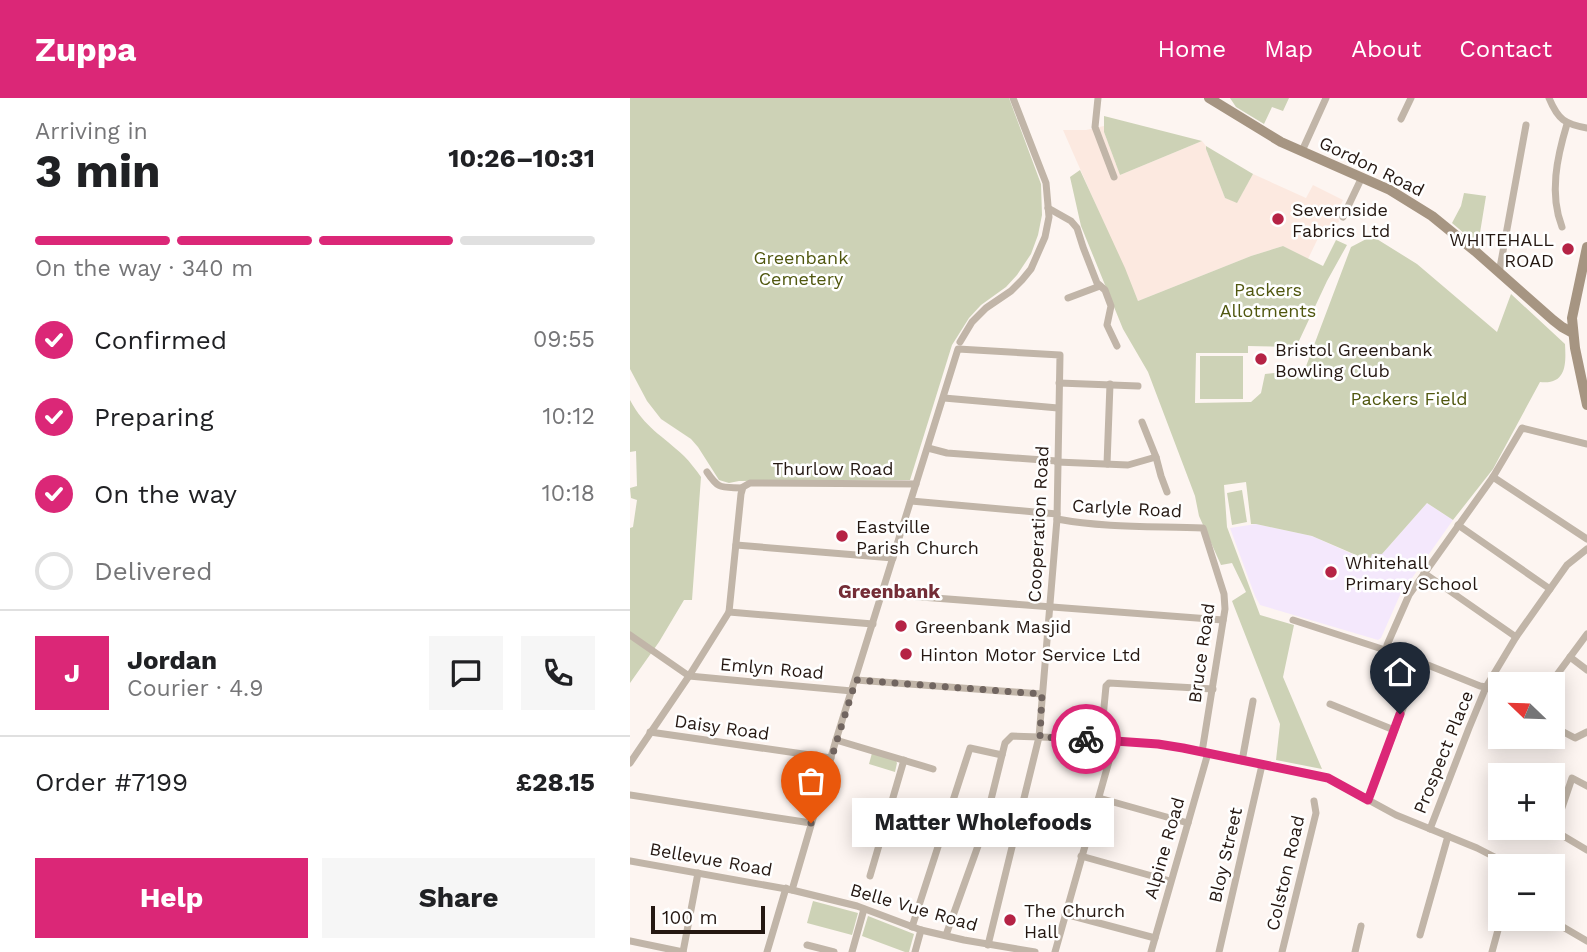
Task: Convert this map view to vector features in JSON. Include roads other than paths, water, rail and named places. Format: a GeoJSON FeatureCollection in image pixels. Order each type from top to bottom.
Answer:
{"type":"FeatureCollection","features":[{"type":"Feature","properties":{"kind":"main road","name":"Gordon Road"},"geometry":{"type":"LineString","coordinates":[[1209,98],[1281,142],[1390,190],[1432,216],[1553,320],[1573,332]]}},
{"type":"Feature","properties":{"kind":"main road"},"geometry":{"type":"LineString","coordinates":[[1587,247],[1572,318],[1573,332],[1581,357],[1587,405]]}},
{"type":"Feature","properties":{"kind":"street"},"geometry":{"type":"LineString","coordinates":[[767,952],[811,823],[959,346],[972,322],[986,308],[1011,291],[1031,269],[1045,237],[1049,217],[1046,183],[1013,98]]}},
{"type":"Feature","properties":{"kind":"street"},"geometry":{"type":"LineString","coordinates":[[1098,98],[1095,127],[1114,177]]}},
{"type":"Feature","properties":{"kind":"street"},"geometry":{"type":"LineString","coordinates":[[1302,151],[1326,98]]}},
{"type":"Feature","properties":{"kind":"street"},"geometry":{"type":"LineString","coordinates":[[1401,119],[1411,98]]}},
{"type":"Feature","properties":{"kind":"street"},"geometry":{"type":"LineString","coordinates":[[1549,98],[1557,114],[1567,124],[1587,128]]}},
{"type":"Feature","properties":{"kind":"street"},"geometry":{"type":"LineString","coordinates":[[1562,227],[1558,216],[1555,181],[1559,150],[1567,124]]}},
{"type":"Feature","properties":{"kind":"street"},"geometry":{"type":"LineString","coordinates":[[1499,272],[1526,125]]}},
{"type":"Feature","properties":{"kind":"street"},"geometry":{"type":"LineString","coordinates":[[1343,217],[1362,177]]}},
{"type":"Feature","properties":{"kind":"street"},"geometry":{"type":"LineString","coordinates":[[1048,208],[1071,221],[1077,228],[1097,282],[1105,290],[1111,306],[1107,325],[1117,346]]}},
{"type":"Feature","properties":{"kind":"street"},"geometry":{"type":"LineString","coordinates":[[1068,298],[1100,286]]}},
{"type":"Feature","properties":{"kind":"street","name":"Cooperation Road"},"geometry":{"type":"LineString","coordinates":[[959,346],[1060,355],[1057,516],[1040,737],[988,945]]}},
{"type":"Feature","properties":{"kind":"street"},"geometry":{"type":"LineString","coordinates":[[1059,383],[1138,386]]}},
{"type":"Feature","properties":{"kind":"street"},"geometry":{"type":"LineString","coordinates":[[1107,464],[1110,384]]}},
{"type":"Feature","properties":{"kind":"street"},"geometry":{"type":"LineString","coordinates":[[944,397],[1058,408]]}},
{"type":"Feature","properties":{"kind":"street"},"geometry":{"type":"LineString","coordinates":[[1142,422],[1167,492]]}},
{"type":"Feature","properties":{"kind":"street"},"geometry":{"type":"LineString","coordinates":[[1388,649],[1387,645],[1409,595],[1493,477],[1522,428],[1587,444]]}},
{"type":"Feature","properties":{"kind":"street"},"geometry":{"type":"LineString","coordinates":[[928,448],[947,453],[1107,464],[1133,464],[1156,457]]}},
{"type":"Feature","properties":{"kind":"street"},"geometry":{"type":"LineString","coordinates":[[630,763],[729,612],[742,488],[718,486],[707,472]]}},
{"type":"Feature","properties":{"kind":"street"},"geometry":{"type":"LineString","coordinates":[[1493,477],[1587,539]]}},
{"type":"Feature","properties":{"kind":"street","name":"Thurlow Road"},"geometry":{"type":"LineString","coordinates":[[742,488],[750,483],[916,484]]}},
{"type":"Feature","properties":{"kind":"street","name":"Carlyle Road"},"geometry":{"type":"LineString","coordinates":[[911,501],[1057,516],[1078,523],[1203,528],[1214,560]]}},
{"type":"Feature","properties":{"kind":"street"},"geometry":{"type":"LineString","coordinates":[[1458,525],[1550,589]]}},
{"type":"Feature","properties":{"kind":"street"},"geometry":{"type":"LineString","coordinates":[[736,545],[893,558]]}},
{"type":"Feature","properties":{"kind":"street","name":"Prospect Place"},"geometry":{"type":"LineString","coordinates":[[1430,829],[1486,687],[1516,637],[1567,565],[1587,549]]}},
{"type":"Feature","properties":{"kind":"street","name":"Bruce Road"},"geometry":{"type":"LineString","coordinates":[[1205,752],[1223,620],[1224,594],[1214,560]]}},
{"type":"Feature","properties":{"kind":"street"},"geometry":{"type":"LineString","coordinates":[[1424,573],[1516,637]]}},
{"type":"Feature","properties":{"kind":"street"},"geometry":{"type":"LineString","coordinates":[[882,594],[1223,620]]}},
{"type":"Feature","properties":{"kind":"street"},"geometry":{"type":"LineString","coordinates":[[729,612],[873,624]]}},
{"type":"Feature","properties":{"kind":"street"},"geometry":{"type":"LineString","coordinates":[[1293,620],[1388,649],[1486,687]]}},
{"type":"Feature","properties":{"kind":"street"},"geometry":{"type":"LineString","coordinates":[[1559,672],[1587,634]]}},
{"type":"Feature","properties":{"kind":"street"},"geometry":{"type":"LineString","coordinates":[[630,635],[689,676]]}},
{"type":"Feature","properties":{"kind":"street"},"geometry":{"type":"LineString","coordinates":[[1570,657],[1587,670]]}},
{"type":"Feature","properties":{"kind":"street"},"geometry":{"type":"LineString","coordinates":[[1368,800],[1421,661]]}},
{"type":"Feature","properties":{"kind":"street","name":"Emlyn Road"},"geometry":{"type":"LineString","coordinates":[[689,676],[852,691]]}},
{"type":"Feature","properties":{"kind":"street"},"geometry":{"type":"LineString","coordinates":[[856,680],[1042,694]]}},
{"type":"Feature","properties":{"kind":"street"},"geometry":{"type":"LineString","coordinates":[[1101,739],[1106,686],[1109,683],[1213,689]]}},
{"type":"Feature","properties":{"kind":"street"},"geometry":{"type":"LineString","coordinates":[[1242,761],[1248,710],[1252,701]]}},
{"type":"Feature","properties":{"kind":"street"},"geometry":{"type":"LineString","coordinates":[[1330,704],[1394,730]]}},
{"type":"Feature","properties":{"kind":"street","name":"Daisy Road"},"geometry":{"type":"LineString","coordinates":[[650,732],[831,758]]}},
{"type":"Feature","properties":{"kind":"street"},"geometry":{"type":"LineString","coordinates":[[1565,733],[1575,738],[1587,733]]}},
{"type":"Feature","properties":{"kind":"street"},"geometry":{"type":"LineString","coordinates":[[946,935],[983,832],[1002,755],[1010,737],[1101,739],[1158,744],[1328,778],[1396,815],[1489,854]]}},
{"type":"Feature","properties":{"kind":"street"},"geometry":{"type":"LineString","coordinates":[[836,740],[933,769]]}},
{"type":"Feature","properties":{"kind":"street"},"geometry":{"type":"LineString","coordinates":[[1055,952],[1115,740]]}},
{"type":"Feature","properties":{"kind":"street"},"geometry":{"type":"LineString","coordinates":[[915,952],[917,928],[970,748],[1002,755]]}},
{"type":"Feature","properties":{"kind":"street","name":"Alpine Road"},"geometry":{"type":"LineString","coordinates":[[1151,952],[1205,752]]}},
{"type":"Feature","properties":{"kind":"street"},"geometry":{"type":"LineString","coordinates":[[870,876],[904,760]]}},
{"type":"Feature","properties":{"kind":"street","name":"Bloy Street"},"geometry":{"type":"LineString","coordinates":[[1219,952],[1262,765]]}},
{"type":"Feature","properties":{"kind":"street"},"geometry":{"type":"LineString","coordinates":[[1565,796],[1572,778],[1587,786]]}},
{"type":"Feature","properties":{"kind":"street"},"geometry":{"type":"LineString","coordinates":[[630,795],[811,823]]}},
{"type":"Feature","properties":{"kind":"street"},"geometry":{"type":"LineString","coordinates":[[1099,798],[1188,823]]}},
{"type":"Feature","properties":{"kind":"street","name":"Colston Road"},"geometry":{"type":"LineString","coordinates":[[1282,952],[1316,813],[1314,801]]}},
{"type":"Feature","properties":{"kind":"street"},"geometry":{"type":"LineString","coordinates":[[1420,935],[1448,836]]}},
{"type":"Feature","properties":{"kind":"street"},"geometry":{"type":"LineString","coordinates":[[1565,837],[1587,850]]}},
{"type":"Feature","properties":{"kind":"street"},"geometry":{"type":"LineString","coordinates":[[1082,856],[1170,881]]}},
{"type":"Feature","properties":{"kind":"street","name":"Bellevue Road"},"geometry":{"type":"LineString","coordinates":[[630,861],[789,889]]}},
{"type":"Feature","properties":{"kind":"street"},"geometry":{"type":"LineString","coordinates":[[630,941],[683,952],[698,873]]}},
{"type":"Feature","properties":{"kind":"street","name":"Belle Vue Road"},"geometry":{"type":"LineString","coordinates":[[789,889],[864,909],[917,928],[988,945],[1035,952]]}},
{"type":"Feature","properties":{"kind":"street"},"geometry":{"type":"LineString","coordinates":[[852,952],[864,909]]}},
{"type":"Feature","properties":{"kind":"street"},"geometry":{"type":"LineString","coordinates":[[1065,914],[1156,938]]}},
{"type":"Feature","properties":{"kind":"street"},"geometry":{"type":"LineString","coordinates":[[1355,952],[1361,926]]}},
{"type":"Feature","properties":{"kind":"street"},"geometry":{"type":"LineString","coordinates":[[1565,928],[1587,941]]}},
{"type":"Feature","properties":{"kind":"street"},"geometry":{"type":"LineString","coordinates":[[1492,952],[1498,931]]}},
{"type":"Feature","properties":{"kind":"street"},"geometry":{"type":"LineString","coordinates":[[807,944],[834,952]]}},
{"type":"Feature","properties":{"kind":"place","name":"Severnside Fabrics Ltd"},"geometry":{"type":"Point","coordinates":[1278,219]}},
{"type":"Feature","properties":{"kind":"place","name":"WHITEHALL ROAD"},"geometry":{"type":"Point","coordinates":[1568,249]}},
{"type":"Feature","properties":{"kind":"place","name":"Bristol Greenbank Bowling Club"},"geometry":{"type":"Point","coordinates":[1261,359]}},
{"type":"Feature","properties":{"kind":"place","name":"Eastville Parish Church"},"geometry":{"type":"Point","coordinates":[842,536]}},
{"type":"Feature","properties":{"kind":"place","name":"Whitehall Primary School"},"geometry":{"type":"Point","coordinates":[1331,572]}},
{"type":"Feature","properties":{"kind":"place","name":"Greenbank Masjid"},"geometry":{"type":"Point","coordinates":[901,626]}},
{"type":"Feature","properties":{"kind":"place","name":"Hinton Motor Service Ltd"},"geometry":{"type":"Point","coordinates":[906,654]}},
{"type":"Feature","properties":{"kind":"place","name":"Matter Wholefoods"},"geometry":{"type":"Point","coordinates":[811,823]}},
{"type":"Feature","properties":{"kind":"place","name":"The Church Hall"},"geometry":{"type":"Point","coordinates":[1010,920]}},
{"type":"Feature","properties":{"kind":"district","name":"Greenbank"},"geometry":{"type":"Point","coordinates":[889,591]}},
{"type":"Feature","properties":{"kind":"park label","name":"Greenbank Cemetery"},"geometry":{"type":"Point","coordinates":[801,267]}},
{"type":"Feature","properties":{"kind":"park label","name":"Packers Allotments"},"geometry":{"type":"Point","coordinates":[1268,299]}},
{"type":"Feature","properties":{"kind":"park label","name":"Packers Field"},"geometry":{"type":"Point","coordinates":[1409,398]}}]}
